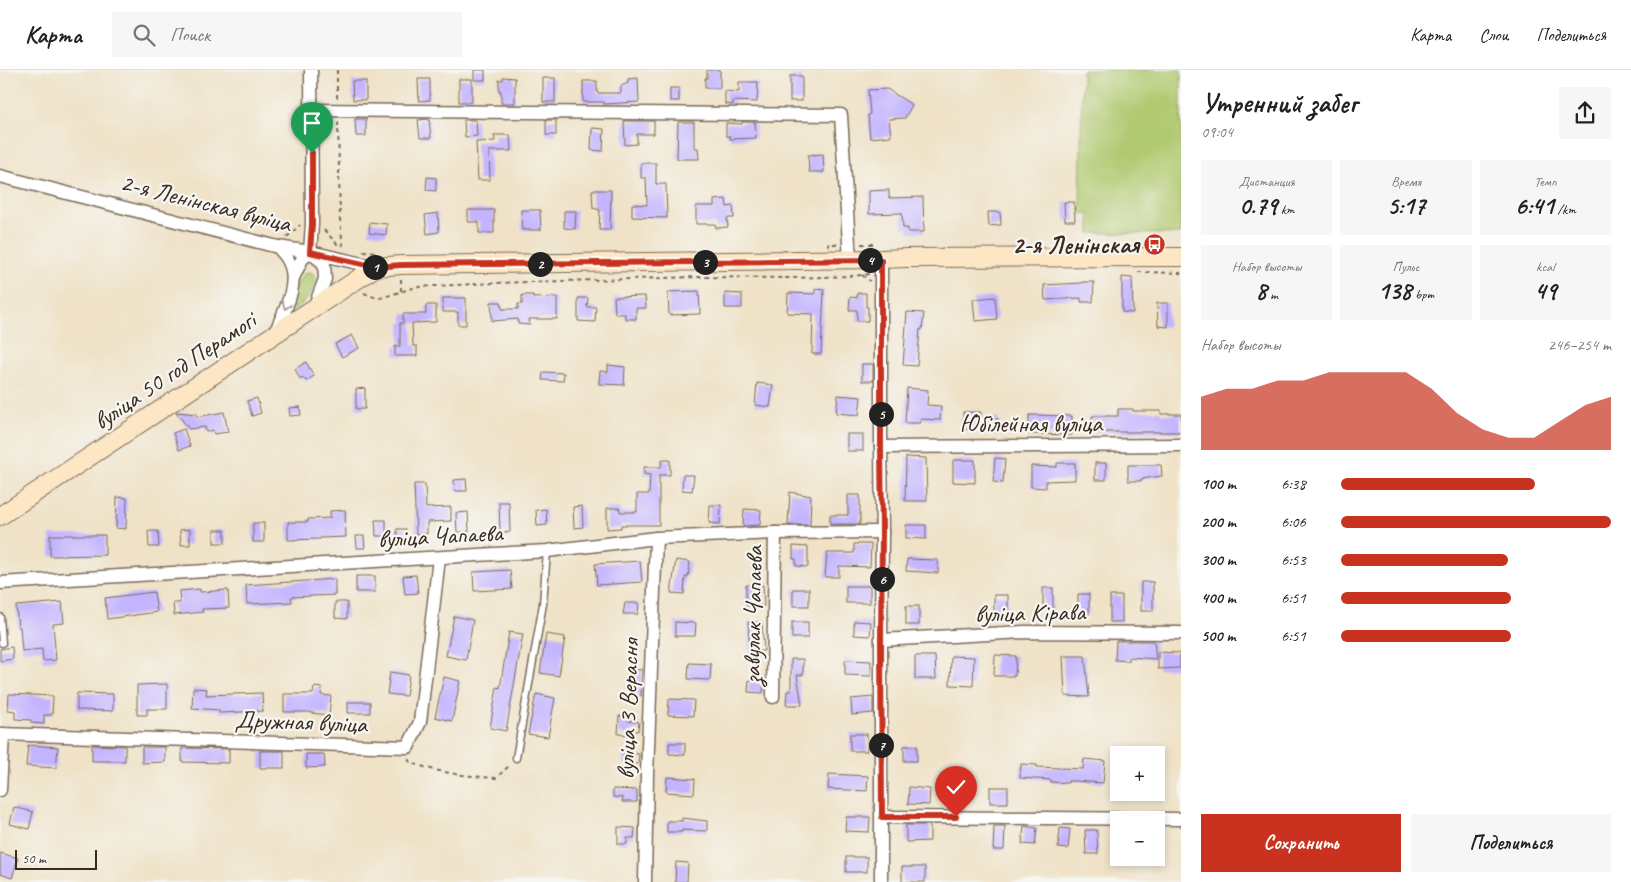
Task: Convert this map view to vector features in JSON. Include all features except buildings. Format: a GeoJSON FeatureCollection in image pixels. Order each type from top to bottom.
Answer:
{"type":"FeatureCollection","features":[{"type":"Feature","properties":{"kind":"main road","name":"2-я Ленінская вуліца"},"geometry":{"type":"LineString","coordinates":[[378,260],[401,265],[881,260],[906,258],[1181,258]]}},
{"type":"Feature","properties":{"kind":"main road","name":"вуліца 50 год Перамогі"},"geometry":{"type":"LineString","coordinates":[[0,516],[314,309],[378,260]]}},
{"type":"Feature","properties":{"kind":"street"},"geometry":{"type":"LineString","coordinates":[[275,333],[285,309],[293,278],[302,259],[310,252],[312,224],[311,70]]}},
{"type":"Feature","properties":{"kind":"street"},"geometry":{"type":"LineString","coordinates":[[312,110],[841,115],[850,260]]}},
{"type":"Feature","properties":{"kind":"street","name":"2-я Ленінская вуліца"},"geometry":{"type":"LineString","coordinates":[[0,176],[278,247],[378,260]]}},
{"type":"Feature","properties":{"kind":"street"},"geometry":{"type":"LineString","coordinates":[[278,247],[289,261],[293,278]]}},
{"type":"Feature","properties":{"kind":"street"},"geometry":{"type":"LineString","coordinates":[[310,252],[324,263],[326,279],[314,309]]}},
{"type":"Feature","properties":{"kind":"street"},"geometry":{"type":"LineString","coordinates":[[881,260],[881,882]]}},
{"type":"Feature","properties":{"kind":"street","name":"Юбілейная вуліца"},"geometry":{"type":"LineString","coordinates":[[881,446],[1181,445]]}},
{"type":"Feature","properties":{"kind":"street","name":"вуліца Чапаева"},"geometry":{"type":"LineString","coordinates":[[0,583],[547,551],[656,538],[775,533],[882,532]]}},
{"type":"Feature","properties":{"kind":"street","name":"завулак Чапаева"},"geometry":{"type":"LineString","coordinates":[[773,697],[775,533]]}},
{"type":"Feature","properties":{"kind":"street","name":"вуліца 3 Верасня"},"geometry":{"type":"LineString","coordinates":[[644,882],[656,538]]}},
{"type":"Feature","properties":{"kind":"street"},"geometry":{"type":"LineString","coordinates":[[408,747],[420,722],[439,558]]}},
{"type":"Feature","properties":{"kind":"street","name":"вуліца Кірава"},"geometry":{"type":"LineString","coordinates":[[881,640],[1024,632],[1181,633]]}},
{"type":"Feature","properties":{"kind":"street"},"geometry":{"type":"LineString","coordinates":[[0,790],[2,734]]}},
{"type":"Feature","properties":{"kind":"street","name":"Дружная вуліца"},"geometry":{"type":"LineString","coordinates":[[2,734],[408,747]]}},
{"type":"Feature","properties":{"kind":"street"},"geometry":{"type":"LineString","coordinates":[[882,817],[1181,819]]}},
{"type":"Feature","properties":{"kind":"lane"},"geometry":{"type":"LineString","coordinates":[[516,758],[543,604],[547,551]]}},
{"type":"Feature","properties":{"kind":"lane"},"geometry":{"type":"LineString","coordinates":[[0,617],[2,643]]}},
{"type":"Feature","properties":{"kind":"path"},"geometry":{"type":"LineString","coordinates":[[337,70],[340,219],[343,250]]}},
{"type":"Feature","properties":{"kind":"path"},"geometry":{"type":"LineString","coordinates":[[362,251],[378,260]]}},
{"type":"Feature","properties":{"kind":"path"},"geometry":{"type":"LineString","coordinates":[[401,265],[401,291]]}},
{"type":"Feature","properties":{"kind":"path"},"geometry":{"type":"LineString","coordinates":[[357,290],[377,298],[416,287],[494,282],[698,277],[852,276],[867,274]]}},
{"type":"Feature","properties":{"kind":"path"},"geometry":{"type":"LineString","coordinates":[[408,747],[406,756],[410,762],[437,771],[475,777],[496,778],[516,758]]}},
{"type":"Feature","properties":{"kind":"green space"},"geometry":{"type":"Polygon","coordinates":[[[1082,70],[1181,70],[1181,234],[1090,233],[1089,213],[1080,214],[1082,70]]]}},
{"type":"Feature","properties":{"kind":"green space"},"geometry":{"type":"Polygon","coordinates":[[[311,272],[316,277],[313,290],[301,305],[285,317],[296,284],[305,273],[311,272]]]}},
{"type":"Feature","properties":{"kind":"place","name":"2-я Ленінская"},"geometry":{"type":"Point","coordinates":[1155,244]}},
{"type":"Feature","properties":{"kind":"route"},"geometry":{"type":"LineString","coordinates":[[312,153],[310,252],[376,267],[401,265],[881,260],[882,817],[956,817]]}}]}
